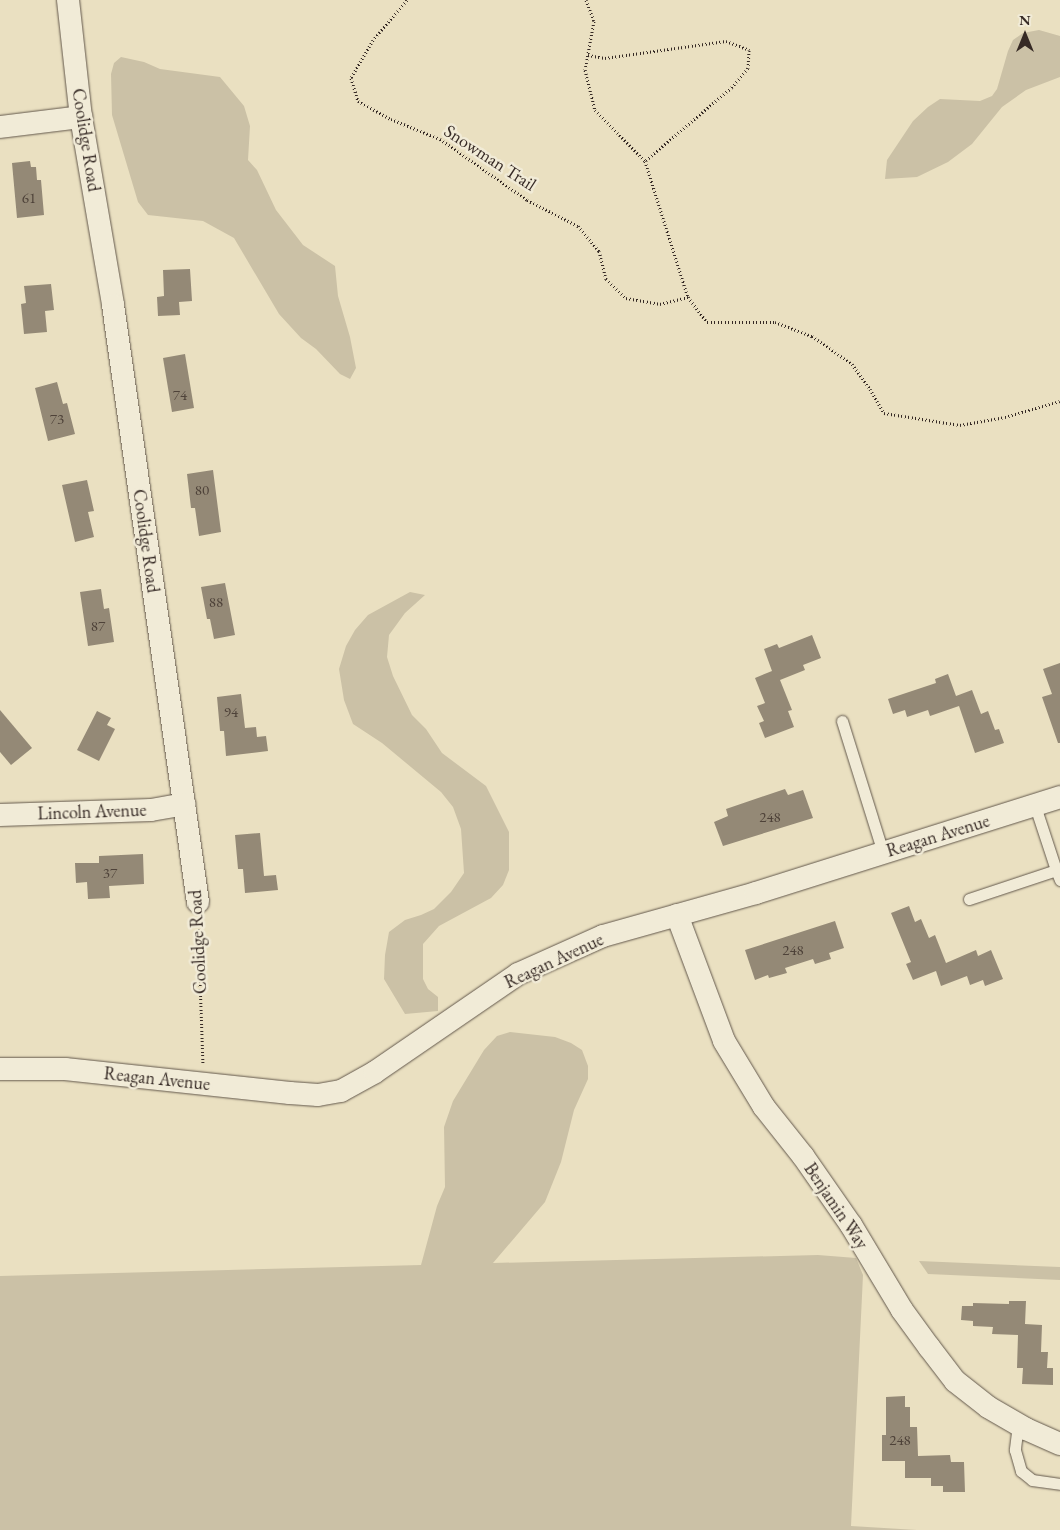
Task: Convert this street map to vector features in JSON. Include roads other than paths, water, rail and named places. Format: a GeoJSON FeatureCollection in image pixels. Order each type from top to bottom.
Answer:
{"type":"FeatureCollection","features":[{"type":"Feature","properties":{"kind":"street","name":"Coolidge Road"},"geometry":{"type":"LineString","coordinates":[[68,0],[81,116],[113,305],[198,902]]}},
{"type":"Feature","properties":{"kind":"street"},"geometry":{"type":"LineString","coordinates":[[0,127],[81,116]]}},
{"type":"Feature","properties":{"kind":"street","name":"Reagan Avenue"},"geometry":{"type":"LineString","coordinates":[[0,1069],[65,1069],[318,1095],[341,1091],[375,1072],[518,974],[603,936],[883,853],[1060,797]]}},
{"type":"Feature","properties":{"kind":"street","name":"Lincoln Avenue"},"geometry":{"type":"LineString","coordinates":[[0,815],[152,810],[184,804]]}},
{"type":"Feature","properties":{"kind":"street","name":"Benjamin Way"},"geometry":{"type":"LineString","coordinates":[[677,915],[724,1041],[764,1107],[803,1156],[851,1225],[902,1310],[950,1374],[988,1407],[1060,1444]]}},
{"type":"Feature","properties":{"kind":"lane"},"geometry":{"type":"LineString","coordinates":[[842,722],[883,853]]}},
{"type":"Feature","properties":{"kind":"lane"},"geometry":{"type":"LineString","coordinates":[[969,899],[1058,875],[1035,806]]}},
{"type":"Feature","properties":{"kind":"lane"},"geometry":{"type":"LineString","coordinates":[[1018,1424],[1015,1450],[1021,1472],[1032,1480],[1060,1484]]}}]}
